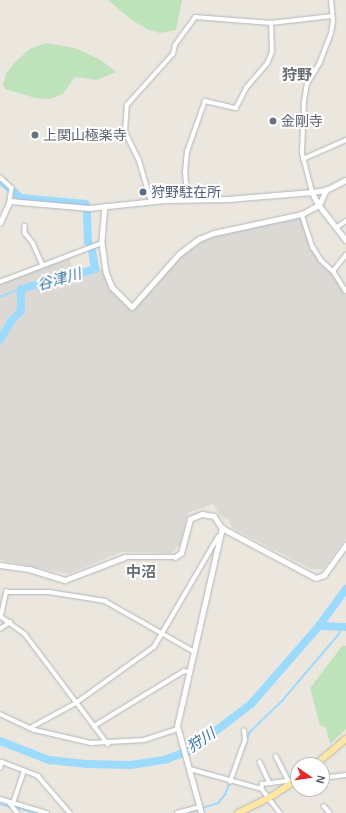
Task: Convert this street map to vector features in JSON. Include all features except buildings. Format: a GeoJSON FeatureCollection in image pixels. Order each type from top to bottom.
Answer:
{"type":"FeatureCollection","features":[{"type":"Feature","properties":{"kind":"main road"},"geometry":{"type":"LineString","coordinates":[[325,757],[346,739]]}},
{"type":"Feature","properties":{"kind":"main road"},"geometry":{"type":"LineString","coordinates":[[238,813],[269,798],[290,784]]}},
{"type":"Feature","properties":{"kind":"street"},"geometry":{"type":"LineString","coordinates":[[331,0],[333,22],[327,45],[307,84],[303,159],[312,192],[318,205],[346,240]]}},
{"type":"Feature","properties":{"kind":"street"},"geometry":{"type":"LineString","coordinates":[[151,202],[139,161],[125,132],[129,100],[173,54],[174,45],[195,17],[271,23],[302,22],[332,16]]}},
{"type":"Feature","properties":{"kind":"street"},"geometry":{"type":"LineString","coordinates":[[187,199],[185,173],[187,152],[204,102],[236,108],[246,88],[268,64],[272,52],[271,23]]}},
{"type":"Feature","properties":{"kind":"street"},"geometry":{"type":"LineString","coordinates":[[303,159],[346,140]]}},
{"type":"Feature","properties":{"kind":"street"},"geometry":{"type":"LineString","coordinates":[[0,177],[12,188],[10,201],[0,223]]}},
{"type":"Feature","properties":{"kind":"street"},"geometry":{"type":"LineString","coordinates":[[10,201],[77,208],[187,199],[228,199],[326,190],[346,180]]}},
{"type":"Feature","properties":{"kind":"street"},"geometry":{"type":"LineString","coordinates":[[105,206],[102,243],[106,272],[112,287],[132,307],[179,254],[199,240],[214,233],[302,214],[318,205],[326,190]]}},
{"type":"Feature","properties":{"kind":"street"},"geometry":{"type":"LineString","coordinates":[[302,214],[313,247],[321,260],[333,271],[346,291]]}},
{"type":"Feature","properties":{"kind":"street"},"geometry":{"type":"LineString","coordinates":[[336,228],[346,221]]}},
{"type":"Feature","properties":{"kind":"street"},"geometry":{"type":"LineString","coordinates":[[25,226],[25,233],[33,243],[43,265]]}},
{"type":"Feature","properties":{"kind":"street"},"geometry":{"type":"LineString","coordinates":[[0,282],[102,243]]}},
{"type":"Feature","properties":{"kind":"street"},"geometry":{"type":"LineString","coordinates":[[333,271],[346,255]]}},
{"type":"Feature","properties":{"kind":"street"},"geometry":{"type":"LineString","coordinates":[[0,565],[68,580],[125,556],[178,556],[183,548],[190,519],[194,516],[202,514],[214,516],[222,528],[316,578],[324,575],[346,545]]}},
{"type":"Feature","properties":{"kind":"street"},"geometry":{"type":"LineString","coordinates":[[30,728],[76,703],[146,655],[163,635],[186,590],[222,528]]}},
{"type":"Feature","properties":{"kind":"street"},"geometry":{"type":"LineString","coordinates":[[201,813],[178,729],[193,651],[218,537]]}},
{"type":"Feature","properties":{"kind":"street"},"geometry":{"type":"LineString","coordinates":[[108,744],[32,643],[10,622],[0,616],[6,592],[49,592],[105,601],[193,651]]}},
{"type":"Feature","properties":{"kind":"street"},"geometry":{"type":"LineString","coordinates":[[0,629],[10,622]]}},
{"type":"Feature","properties":{"kind":"street"},"geometry":{"type":"LineString","coordinates":[[94,726],[184,671],[189,672]]}},
{"type":"Feature","properties":{"kind":"street"},"geometry":{"type":"LineString","coordinates":[[0,714],[30,728],[67,739],[108,744],[144,740],[178,729]]}},
{"type":"Feature","properties":{"kind":"street"},"geometry":{"type":"LineString","coordinates":[[230,782],[246,740],[244,731]]}},
{"type":"Feature","properties":{"kind":"street"},"geometry":{"type":"LineString","coordinates":[[261,789],[262,784],[289,781],[276,756]]}},
{"type":"Feature","properties":{"kind":"street"},"geometry":{"type":"LineString","coordinates":[[0,768],[2,762],[41,778],[70,813]]}},
{"type":"Feature","properties":{"kind":"street"},"geometry":{"type":"LineString","coordinates":[[260,762],[270,783]]}},
{"type":"Feature","properties":{"kind":"street"},"geometry":{"type":"LineString","coordinates":[[11,802],[24,770]]}},
{"type":"Feature","properties":{"kind":"street"},"geometry":{"type":"LineString","coordinates":[[190,770],[230,782],[261,789],[280,813]]}},
{"type":"Feature","properties":{"kind":"street"},"geometry":{"type":"LineString","coordinates":[[330,777],[346,775]]}},
{"type":"Feature","properties":{"kind":"street"},"geometry":{"type":"LineString","coordinates":[[1,800],[47,813]]}},
{"type":"Feature","properties":{"kind":"street"},"geometry":{"type":"LineString","coordinates":[[11,802],[18,813]]}},
{"type":"Feature","properties":{"kind":"street"},"geometry":{"type":"LineString","coordinates":[[324,806],[330,813]]}},
{"type":"Feature","properties":{"kind":"street"},"geometry":{"type":"LineString","coordinates":[[177,813],[199,807]]}},
{"type":"Feature","properties":{"kind":"shaded area"},"geometry":{"type":"Polygon","coordinates":[[[300,217],[321,264],[331,272],[346,295],[346,538],[323,569],[311,569],[232,528],[229,520],[219,514],[213,504],[188,513],[180,545],[171,553],[121,552],[69,574],[0,560],[0,284],[69,258],[75,275],[103,269],[110,289],[130,308],[147,295],[183,253],[200,241],[215,235],[300,217]]]}},
{"type":"Feature","properties":{"kind":"green space"},"geometry":{"type":"Polygon","coordinates":[[[108,0],[182,0],[176,30],[160,33],[149,30],[133,21],[108,0]]]}},
{"type":"Feature","properties":{"kind":"green space"},"geometry":{"type":"Polygon","coordinates":[[[46,43],[75,48],[101,60],[116,72],[97,80],[75,77],[63,94],[50,99],[35,98],[5,89],[3,85],[6,74],[14,63],[30,49],[46,43]]]}},
{"type":"Feature","properties":{"kind":"green space"},"geometry":{"type":"Polygon","coordinates":[[[342,646],[346,646],[346,729],[330,744],[326,728],[320,725],[310,688],[342,646]]]}},
{"type":"Feature","properties":{"kind":"waterway","name":"谷津川"},"geometry":{"type":"LineString","coordinates":[[0,180],[21,198],[86,204]]}},
{"type":"Feature","properties":{"kind":"waterway","name":"谷津川"},"geometry":{"type":"LineString","coordinates":[[0,340],[12,320],[21,311],[21,289],[95,269],[92,250],[88,242],[87,211]]}},
{"type":"Feature","properties":{"kind":"waterway"},"geometry":{"type":"LineString","coordinates":[[0,297],[21,289]]}},
{"type":"Feature","properties":{"kind":"waterway","name":"狩川"},"geometry":{"type":"LineString","coordinates":[[0,741],[49,760],[86,764],[131,765],[167,759],[191,750],[251,704],[319,626],[346,589]]}},
{"type":"Feature","properties":{"kind":"waterway"},"geometry":{"type":"LineString","coordinates":[[319,626],[346,627]]}},
{"type":"Feature","properties":{"kind":"waterway"},"geometry":{"type":"LineString","coordinates":[[186,813],[218,803],[225,795],[250,732],[282,701],[339,634],[342,627]]}},
{"type":"Feature","properties":{"kind":"waterway"},"geometry":{"type":"LineString","coordinates":[[0,804],[11,807]]}},
{"type":"Feature","properties":{"kind":"waterway"},"geometry":{"type":"LineString","coordinates":[[15,807],[38,813]]}},
{"type":"Feature","properties":{"kind":"place","name":"金剛寺"},"geometry":{"type":"Point","coordinates":[273,121]}},
{"type":"Feature","properties":{"kind":"place","name":"上関山極楽寺"},"geometry":{"type":"Point","coordinates":[35,135]}},
{"type":"Feature","properties":{"kind":"place","name":"狩野駐在所"},"geometry":{"type":"Point","coordinates":[143,192]}},
{"type":"Feature","properties":{"kind":"district","name":"狩野"},"geometry":{"type":"Point","coordinates":[297,75]}},
{"type":"Feature","properties":{"kind":"district","name":"中沼"},"geometry":{"type":"Point","coordinates":[141,572]}}]}
